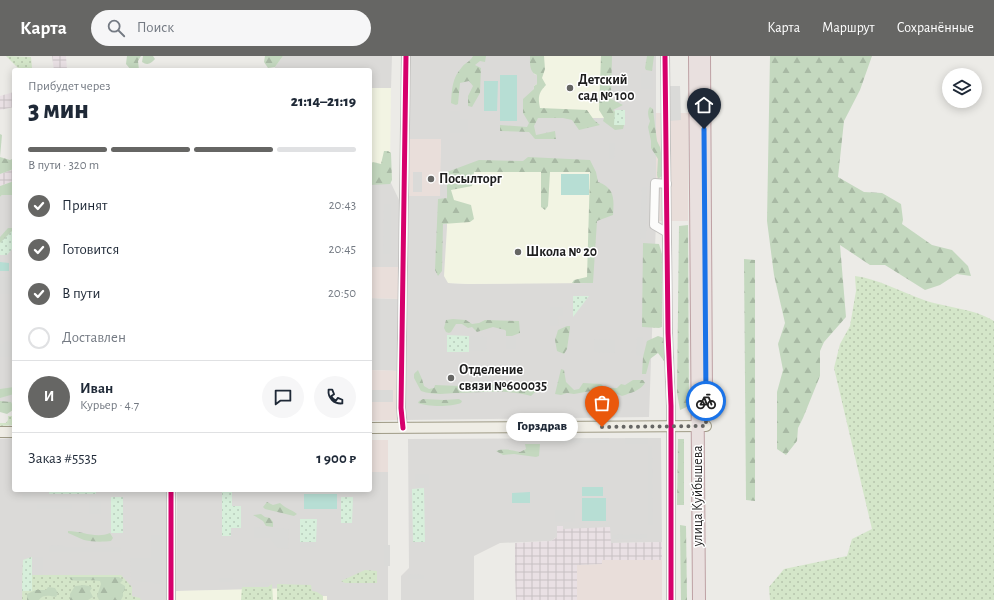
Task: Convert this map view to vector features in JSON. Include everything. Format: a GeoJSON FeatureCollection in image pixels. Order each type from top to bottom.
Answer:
{"type":"FeatureCollection","features":[{"type":"Feature","properties":{"kind":"highway","name":"улица Куйбышева"},"geometry":{"type":"LineString","coordinates":[[695,56],[707,600]]}},
{"type":"Feature","properties":{"kind":"highway","name":"улица Куйбышева"},"geometry":{"type":"LineString","coordinates":[[698,600],[702,426],[704,56]]}},
{"type":"Feature","properties":{"kind":"main road"},"geometry":{"type":"LineString","coordinates":[[372,428],[702,426]]}},
{"type":"Feature","properties":{"kind":"main road"},"geometry":{"type":"LineString","coordinates":[[0,432],[12,432]]}},
{"type":"Feature","properties":{"kind":"street"},"geometry":{"type":"LineString","coordinates":[[402,428],[401,408],[406,56]]}},
{"type":"Feature","properties":{"kind":"street"},"geometry":{"type":"LineString","coordinates":[[665,56],[667,184],[666,232],[671,406],[671,600]]}},
{"type":"Feature","properties":{"kind":"street"},"geometry":{"type":"LineString","coordinates":[[666,232],[654,225],[655,183],[667,184]]}},
{"type":"Feature","properties":{"kind":"street"},"geometry":{"type":"LineString","coordinates":[[171,492],[171,600]]}},
{"type":"Feature","properties":{"kind":"shaded area"},"geometry":{"type":"Polygon","coordinates":[[[52,56],[66,56],[67,68],[54,68],[52,56]]]}},
{"type":"Feature","properties":{"kind":"shaded area"},"geometry":{"type":"Polygon","coordinates":[[[283,56],[392,56],[391,88],[372,88],[372,68],[275,67],[283,56]]]}},
{"type":"Feature","properties":{"kind":"shaded area"},"geometry":{"type":"Polygon","coordinates":[[[411,56],[534,56],[537,84],[534,86],[534,118],[604,118],[605,56],[656,56],[656,221],[649,417],[404,420],[408,196],[439,196],[441,140],[409,139],[411,56]],[[447,172],[448,283],[590,282],[447,172]]]}},
{"type":"Feature","properties":{"kind":"shaded area","name":"Детский сад № 100"},"geometry":{"type":"Polygon","coordinates":[[[534,56],[605,56],[604,118],[533,118],[534,86],[537,84],[537,75],[534,74],[534,56]]]}},
{"type":"Feature","properties":{"kind":"shaded area"},"geometry":{"type":"Polygon","coordinates":[[[641,73],[653,73],[653,89],[641,89],[641,73]]]}},
{"type":"Feature","properties":{"kind":"shaded area"},"geometry":{"type":"Polygon","coordinates":[[[500,75],[517,75],[517,121],[500,121],[500,75]]]}},
{"type":"Feature","properties":{"kind":"shaded area"},"geometry":{"type":"Polygon","coordinates":[[[484,81],[498,81],[497,111],[484,111],[484,81]]]}},
{"type":"Feature","properties":{"kind":"shaded area"},"geometry":{"type":"Polygon","coordinates":[[[611,81],[620,81],[620,88],[629,88],[629,99],[611,99],[611,81]]]}},
{"type":"Feature","properties":{"kind":"shaded area"},"geometry":{"type":"Polygon","coordinates":[[[668,86],[680,86],[681,120],[669,121],[668,86]]]}},
{"type":"Feature","properties":{"kind":"shaded area"},"geometry":{"type":"Polygon","coordinates":[[[372,88],[391,88],[390,181],[372,181],[372,88]]]}},
{"type":"Feature","properties":{"kind":"shaded area"},"geometry":{"type":"Polygon","coordinates":[[[12,93],[12,107],[0,110],[0,96],[12,93]]]}},
{"type":"Feature","properties":{"kind":"shaded area"},"geometry":{"type":"Polygon","coordinates":[[[615,110],[625,110],[625,125],[614,125],[615,110]]]}},
{"type":"Feature","properties":{"kind":"shaded area"},"geometry":{"type":"Polygon","coordinates":[[[450,111],[460,111],[460,119],[468,119],[468,133],[450,133],[450,111]]]}},
{"type":"Feature","properties":{"kind":"shaded area"},"geometry":{"type":"Polygon","coordinates":[[[656,113],[688,113],[688,221],[656,221],[656,113]]]}},
{"type":"Feature","properties":{"kind":"shaded area"},"geometry":{"type":"Polygon","coordinates":[[[409,139],[441,139],[440,196],[408,196],[409,139]]]}},
{"type":"Feature","properties":{"kind":"shaded area"},"geometry":{"type":"Polygon","coordinates":[[[609,143],[615,143],[614,159],[609,159],[609,143]]]}},
{"type":"Feature","properties":{"kind":"shaded area"},"geometry":{"type":"Polygon","coordinates":[[[12,170],[12,182],[0,186],[0,174],[12,170]]]}},
{"type":"Feature","properties":{"kind":"shaded area"},"geometry":{"type":"Polygon","coordinates":[[[413,172],[422,172],[422,192],[413,192],[413,172]]]}},
{"type":"Feature","properties":{"kind":"shaded area","name":"Школа № 20"},"geometry":{"type":"Polygon","coordinates":[[[447,172],[593,172],[590,283],[448,283],[444,276],[447,227],[447,172]]]}},
{"type":"Feature","properties":{"kind":"shaded area"},"geometry":{"type":"Polygon","coordinates":[[[561,174],[589,174],[589,195],[561,195],[561,174]]]}},
{"type":"Feature","properties":{"kind":"shaded area"},"geometry":{"type":"Polygon","coordinates":[[[372,181],[390,181],[400,202],[400,267],[372,267],[372,181]]]}},
{"type":"Feature","properties":{"kind":"shaded area"},"geometry":{"type":"Polygon","coordinates":[[[642,187],[647,187],[646,239],[640,238],[642,187]]]}},
{"type":"Feature","properties":{"kind":"shaded area"},"geometry":{"type":"Polygon","coordinates":[[[2,195],[12,195],[12,409],[0,409],[0,197],[2,195]]]}},
{"type":"Feature","properties":{"kind":"shaded area"},"geometry":{"type":"Polygon","coordinates":[[[384,204],[391,204],[391,254],[383,254],[384,204]]]}},
{"type":"Feature","properties":{"kind":"shaded area"},"geometry":{"type":"Polygon","coordinates":[[[12,231],[12,249],[7,255],[0,255],[0,243],[12,231]]]}},
{"type":"Feature","properties":{"kind":"shaded area"},"geometry":{"type":"Polygon","coordinates":[[[10,261],[12,261],[12,276],[10,276],[10,261]]]}},
{"type":"Feature","properties":{"kind":"shaded area"},"geometry":{"type":"Polygon","coordinates":[[[0,262],[9,263],[9,271],[0,271],[0,262]]]}},
{"type":"Feature","properties":{"kind":"shaded area"},"geometry":{"type":"Polygon","coordinates":[[[372,267],[400,267],[400,299],[372,298],[372,267]]]}},
{"type":"Feature","properties":{"kind":"shaded area"},"geometry":{"type":"Polygon","coordinates":[[[12,277],[12,294],[0,294],[0,278],[12,277]]]}},
{"type":"Feature","properties":{"kind":"shaded area"},"geometry":{"type":"Polygon","coordinates":[[[573,296],[589,296],[573,317],[573,296]]]}},
{"type":"Feature","properties":{"kind":"shaded area"},"geometry":{"type":"Polygon","coordinates":[[[372,298],[400,299],[400,371],[372,370],[372,298]]]}},
{"type":"Feature","properties":{"kind":"shaded area"},"geometry":{"type":"Polygon","coordinates":[[[550,307],[563,307],[563,316],[558,316],[559,326],[550,326],[550,307]]]}},
{"type":"Feature","properties":{"kind":"shaded area"},"geometry":{"type":"Polygon","coordinates":[[[447,335],[469,336],[469,352],[447,352],[447,335]]]}},
{"type":"Feature","properties":{"kind":"shaded area"},"geometry":{"type":"Polygon","coordinates":[[[470,336],[487,337],[486,351],[470,351],[470,336]]]}},
{"type":"Feature","properties":{"kind":"shaded area"},"geometry":{"type":"Polygon","coordinates":[[[506,337],[516,337],[516,349],[506,349],[506,337]]]}},
{"type":"Feature","properties":{"kind":"shaded area"},"geometry":{"type":"Polygon","coordinates":[[[637,337],[643,337],[643,356],[636,355],[637,337]]]}},
{"type":"Feature","properties":{"kind":"shaded area"},"geometry":{"type":"Polygon","coordinates":[[[594,339],[615,340],[615,353],[594,352],[594,339]]]}},
{"type":"Feature","properties":{"kind":"shaded area"},"geometry":{"type":"Polygon","coordinates":[[[6,341],[12,341],[12,357],[0,357],[0,344],[3,344],[6,341]]]}},
{"type":"Feature","properties":{"kind":"shaded area"},"geometry":{"type":"Polygon","coordinates":[[[372,370],[400,371],[398,420],[372,421],[372,370]]]}},
{"type":"Feature","properties":{"kind":"shaded area"},"geometry":{"type":"Polygon","coordinates":[[[372,390],[393,390],[393,402],[372,402],[372,390]]]}},
{"type":"Feature","properties":{"kind":"shaded area"},"geometry":{"type":"Polygon","coordinates":[[[12,438],[12,492],[166,492],[167,600],[0,600],[0,439],[12,438]]]}},
{"type":"Feature","properties":{"kind":"shaded area"},"geometry":{"type":"Polygon","coordinates":[[[609,438],[609,443],[556,443],[559,439],[609,438]]]}},
{"type":"Feature","properties":{"kind":"shaded area"},"geometry":{"type":"Polygon","coordinates":[[[625,438],[648,438],[648,444],[625,444],[625,438]]]}},
{"type":"Feature","properties":{"kind":"shaded area"},"geometry":{"type":"Polygon","coordinates":[[[661,438],[662,542],[611,543],[605,527],[598,529],[563,529],[563,526],[557,537],[551,541],[500,543],[474,556],[474,600],[401,600],[401,576],[409,568],[408,439],[661,438]]]}},
{"type":"Feature","properties":{"kind":"shaded area"},"geometry":{"type":"Polygon","coordinates":[[[372,440],[388,440],[388,472],[372,472],[372,440]]]}},
{"type":"Feature","properties":{"kind":"shaded area"},"geometry":{"type":"Polygon","coordinates":[[[648,446],[652,446],[653,525],[648,525],[648,446]]]}},
{"type":"Feature","properties":{"kind":"shaded area"},"geometry":{"type":"Polygon","coordinates":[[[372,472],[388,472],[388,600],[327,600],[327,596],[300,596],[300,589],[176,591],[177,492],[372,492],[372,472]]]}},
{"type":"Feature","properties":{"kind":"shaded area"},"geometry":{"type":"Polygon","coordinates":[[[415,474],[429,474],[429,487],[415,487],[415,474]]]}},
{"type":"Feature","properties":{"kind":"shaded area"},"geometry":{"type":"Polygon","coordinates":[[[582,487],[603,487],[603,496],[582,496],[582,487]]]}},
{"type":"Feature","properties":{"kind":"shaded area"},"geometry":{"type":"Polygon","coordinates":[[[424,488],[425,542],[413,542],[412,489],[424,488]]]}},
{"type":"Feature","properties":{"kind":"shaded area"},"geometry":{"type":"Polygon","coordinates":[[[23,492],[31,492],[31,500],[23,500],[23,492]]]}},
{"type":"Feature","properties":{"kind":"shaded area"},"geometry":{"type":"Polygon","coordinates":[[[49,492],[96,492],[96,494],[49,494],[49,492]]]}},
{"type":"Feature","properties":{"kind":"shaded area"},"geometry":{"type":"Polygon","coordinates":[[[222,492],[232,492],[232,506],[241,506],[241,528],[231,528],[231,536],[222,536],[222,492]]]}},
{"type":"Feature","properties":{"kind":"shaded area"},"geometry":{"type":"Polygon","coordinates":[[[530,492],[530,503],[512,503],[512,493],[530,492]]]}},
{"type":"Feature","properties":{"kind":"shaded area"},"geometry":{"type":"Polygon","coordinates":[[[304,494],[337,494],[337,509],[304,509],[304,494]]]}},
{"type":"Feature","properties":{"kind":"shaded area"},"geometry":{"type":"Polygon","coordinates":[[[111,497],[123,497],[123,533],[111,533],[111,497]]]}},
{"type":"Feature","properties":{"kind":"shaded area"},"geometry":{"type":"Polygon","coordinates":[[[341,497],[353,497],[352,523],[341,523],[341,497]]]}},
{"type":"Feature","properties":{"kind":"shaded area"},"geometry":{"type":"Polygon","coordinates":[[[582,498],[606,498],[606,521],[582,521],[582,498]]]}},
{"type":"Feature","properties":{"kind":"shaded area"},"geometry":{"type":"Polygon","coordinates":[[[89,501],[101,501],[101,514],[89,514],[89,501]]]}},
{"type":"Feature","properties":{"kind":"shaded area"},"geometry":{"type":"Polygon","coordinates":[[[37,504],[72,504],[72,509],[37,509],[37,504]]]}},
{"type":"Feature","properties":{"kind":"shaded area"},"geometry":{"type":"Polygon","coordinates":[[[555,510],[575,510],[575,522],[555,522],[555,510]]]}},
{"type":"Feature","properties":{"kind":"shaded area"},"geometry":{"type":"Polygon","coordinates":[[[300,519],[317,519],[316,542],[300,542],[300,519]]]}},
{"type":"Feature","properties":{"kind":"shaded area"},"geometry":{"type":"Polygon","coordinates":[[[557,526],[563,526],[563,529],[610,527],[611,543],[662,542],[662,560],[602,560],[602,564],[577,565],[577,600],[516,600],[515,543],[551,541],[557,537],[557,526]]]}},
{"type":"Feature","properties":{"kind":"shaded area"},"geometry":{"type":"Polygon","coordinates":[[[254,527],[289,529],[288,549],[278,548],[270,538],[254,538],[254,527]]]}},
{"type":"Feature","properties":{"kind":"shaded area"},"geometry":{"type":"Polygon","coordinates":[[[647,534],[647,538],[612,539],[612,535],[647,534]]]}},
{"type":"Feature","properties":{"kind":"shaded area"},"geometry":{"type":"Polygon","coordinates":[[[151,535],[162,535],[161,584],[131,580],[130,558],[151,558],[151,535]]]}},
{"type":"Feature","properties":{"kind":"shaded area"},"geometry":{"type":"Polygon","coordinates":[[[300,542],[316,542],[316,547],[300,547],[300,542]]]}},
{"type":"Feature","properties":{"kind":"shaded area"},"geometry":{"type":"Polygon","coordinates":[[[61,545],[65,547],[120,547],[121,552],[49,552],[49,546],[61,545]]]}},
{"type":"Feature","properties":{"kind":"shaded area"},"geometry":{"type":"Polygon","coordinates":[[[384,545],[390,545],[390,566],[384,566],[384,545]]]}},
{"type":"Feature","properties":{"kind":"shaded area"},"geometry":{"type":"Polygon","coordinates":[[[32,557],[43,557],[43,575],[32,575],[32,557]]]}},
{"type":"Feature","properties":{"kind":"shaded area"},"geometry":{"type":"Polygon","coordinates":[[[32,557],[32,591],[22,591],[23,560],[32,557]]]}},
{"type":"Feature","properties":{"kind":"shaded area"},"geometry":{"type":"Polygon","coordinates":[[[602,560],[662,560],[662,600],[577,600],[577,565],[601,564],[602,560]]]}},
{"type":"Feature","properties":{"kind":"shaded area"},"geometry":{"type":"Polygon","coordinates":[[[408,574],[424,575],[424,579],[408,579],[408,574]]]}},
{"type":"Feature","properties":{"kind":"shaded area"},"geometry":{"type":"Polygon","coordinates":[[[219,578],[233,578],[233,582],[219,582],[219,578]]]}},
{"type":"Feature","properties":{"kind":"shaded area"},"geometry":{"type":"Polygon","coordinates":[[[270,582],[268,587],[242,587],[242,583],[270,582]]]}},
{"type":"Feature","properties":{"kind":"shaded area"},"geometry":{"type":"Polygon","coordinates":[[[300,588],[300,596],[327,596],[327,600],[176,600],[176,591],[300,588]]]}},
{"type":"Feature","properties":{"kind":"green space"},"geometry":{"type":"Polygon","coordinates":[[[6,56],[31,57],[32,68],[18,68],[6,56]]]}},
{"type":"Feature","properties":{"kind":"green space"},"geometry":{"type":"Polygon","coordinates":[[[127,56],[141,56],[138,61],[139,68],[129,68],[126,64],[127,56]]]}},
{"type":"Feature","properties":{"kind":"green space"},"geometry":{"type":"Polygon","coordinates":[[[143,56],[153,56],[155,59],[151,63],[146,64],[142,62],[143,56]]]}},
{"type":"Feature","properties":{"kind":"green space"},"geometry":{"type":"Polygon","coordinates":[[[265,56],[283,56],[275,67],[268,68],[264,62],[265,56]]]}},
{"type":"Feature","properties":{"kind":"green space"},"geometry":{"type":"Polygon","coordinates":[[[473,56],[486,56],[485,62],[480,61],[475,65],[481,68],[480,93],[472,107],[468,106],[468,96],[473,86],[469,81],[460,83],[458,104],[453,104],[451,103],[452,88],[456,75],[463,65],[471,60],[473,56]]]}},
{"type":"Feature","properties":{"kind":"green space"},"geometry":{"type":"Polygon","coordinates":[[[530,56],[544,56],[545,69],[542,78],[546,85],[539,96],[540,108],[587,110],[594,120],[600,125],[579,130],[572,120],[563,118],[538,118],[534,126],[536,135],[555,131],[556,139],[535,139],[529,132],[500,131],[500,125],[527,127],[529,123],[523,113],[523,99],[534,89],[534,86],[537,84],[537,75],[534,74],[530,67],[530,56]]]}},
{"type":"Feature","properties":{"kind":"green space"},"geometry":{"type":"Polygon","coordinates":[[[601,56],[612,56],[611,99],[623,105],[613,110],[625,121],[623,129],[615,130],[603,121],[604,118],[599,110],[601,56]]]}},
{"type":"Feature","properties":{"kind":"green space"},"geometry":{"type":"Polygon","coordinates":[[[647,56],[654,56],[652,71],[646,70],[645,68],[647,56]]]}},
{"type":"Feature","properties":{"kind":"green space"},"geometry":{"type":"Polygon","coordinates":[[[770,56],[872,56],[860,90],[844,121],[838,177],[864,192],[882,193],[901,204],[902,224],[932,245],[952,250],[968,266],[971,276],[957,274],[940,285],[925,290],[885,265],[870,265],[840,245],[846,317],[824,342],[820,351],[820,376],[798,428],[797,441],[786,455],[777,449],[777,392],[783,370],[778,344],[785,323],[774,275],[767,221],[770,56]]]}},
{"type":"Feature","properties":{"kind":"green space"},"geometry":{"type":"Polygon","coordinates":[[[650,107],[653,109],[657,141],[660,147],[664,171],[662,176],[658,179],[658,159],[651,148],[648,127],[650,121],[648,110],[650,107]]]}},
{"type":"Feature","properties":{"kind":"green space"},"geometry":{"type":"Polygon","coordinates":[[[0,134],[2,135],[0,157],[0,134]]]}},
{"type":"Feature","properties":{"kind":"green space"},"geometry":{"type":"Polygon","coordinates":[[[384,151],[391,153],[392,180],[390,184],[372,185],[372,163],[381,164],[384,151]]]}},
{"type":"Feature","properties":{"kind":"green space"},"geometry":{"type":"Polygon","coordinates":[[[0,157],[10,160],[12,159],[12,170],[0,174],[0,157]]]}},
{"type":"Feature","properties":{"kind":"green space"},"geometry":{"type":"Polygon","coordinates":[[[528,157],[590,160],[596,172],[598,182],[608,187],[613,199],[613,215],[597,221],[593,283],[572,283],[574,280],[587,277],[590,172],[550,172],[548,206],[545,210],[541,207],[541,172],[474,172],[472,186],[451,190],[454,200],[471,205],[474,219],[470,222],[443,224],[442,271],[438,276],[435,270],[438,199],[447,198],[447,172],[479,160],[523,161],[528,157]]]}},
{"type":"Feature","properties":{"kind":"green space"},"geometry":{"type":"Polygon","coordinates":[[[12,182],[12,195],[2,195],[0,197],[0,186],[12,182]]]}},
{"type":"Feature","properties":{"kind":"green space"},"geometry":{"type":"Polygon","coordinates":[[[688,225],[689,406],[680,410],[677,393],[679,226],[688,225]]]}},
{"type":"Feature","properties":{"kind":"green space"},"geometry":{"type":"Polygon","coordinates":[[[8,228],[12,228],[12,235],[0,249],[0,237],[8,228]]]}},
{"type":"Feature","properties":{"kind":"green space"},"geometry":{"type":"Polygon","coordinates":[[[643,243],[659,244],[662,254],[662,327],[659,328],[642,327],[643,243]]]}},
{"type":"Feature","properties":{"kind":"green space"},"geometry":{"type":"Polygon","coordinates":[[[744,259],[755,260],[755,501],[746,500],[744,259]]]}},
{"type":"Feature","properties":{"kind":"green space"},"geometry":{"type":"Polygon","coordinates":[[[855,276],[881,283],[933,303],[977,313],[994,321],[994,600],[770,600],[769,587],[784,569],[847,556],[852,539],[872,529],[834,368],[840,344],[850,326],[856,291],[855,276]]]}},
{"type":"Feature","properties":{"kind":"green space"},"geometry":{"type":"Polygon","coordinates":[[[446,320],[466,320],[472,324],[485,320],[519,321],[520,333],[512,336],[506,336],[505,330],[493,327],[477,332],[472,327],[468,328],[462,324],[456,324],[451,332],[446,332],[444,328],[446,320]]]}},
{"type":"Feature","properties":{"kind":"green space"},"geometry":{"type":"Polygon","coordinates":[[[570,326],[570,328],[567,349],[564,354],[557,351],[555,340],[558,330],[570,326]]]}},
{"type":"Feature","properties":{"kind":"green space"},"geometry":{"type":"Polygon","coordinates":[[[658,336],[664,338],[665,340],[664,361],[658,353],[650,359],[646,374],[642,374],[643,357],[647,341],[658,336]]]}},
{"type":"Feature","properties":{"kind":"green space"},"geometry":{"type":"Polygon","coordinates":[[[561,369],[564,370],[566,382],[574,390],[579,389],[583,383],[601,384],[605,388],[617,388],[621,384],[625,385],[633,380],[643,380],[645,383],[638,390],[622,396],[615,393],[591,391],[574,394],[555,394],[561,369]]]}},
{"type":"Feature","properties":{"kind":"green space"},"geometry":{"type":"Polygon","coordinates":[[[418,370],[424,386],[429,389],[434,388],[435,385],[484,387],[497,383],[529,382],[547,384],[548,390],[534,393],[531,396],[503,392],[430,393],[421,391],[414,378],[414,374],[418,370]]]}},
{"type":"Feature","properties":{"kind":"green space"},"geometry":{"type":"Polygon","coordinates":[[[12,387],[12,395],[0,398],[0,389],[12,387]]]}},
{"type":"Feature","properties":{"kind":"green space"},"geometry":{"type":"Polygon","coordinates":[[[423,399],[459,399],[462,401],[461,403],[446,406],[433,406],[418,403],[423,399]]]}},
{"type":"Feature","properties":{"kind":"green space"},"geometry":{"type":"Polygon","coordinates":[[[0,401],[11,402],[12,411],[7,414],[0,412],[0,401]]]}},
{"type":"Feature","properties":{"kind":"green space"},"geometry":{"type":"Polygon","coordinates":[[[8,416],[12,416],[12,425],[0,426],[0,423],[6,423],[8,416]]]}},
{"type":"Feature","properties":{"kind":"green space"},"geometry":{"type":"Polygon","coordinates":[[[678,439],[684,439],[684,505],[677,505],[678,439]]]}},
{"type":"Feature","properties":{"kind":"green space"},"geometry":{"type":"Polygon","coordinates":[[[525,444],[540,444],[539,456],[536,457],[514,454],[503,455],[496,451],[505,449],[520,452],[526,449],[525,444]]]}},
{"type":"Feature","properties":{"kind":"green space"},"geometry":{"type":"Polygon","coordinates":[[[267,502],[273,505],[280,503],[297,514],[294,516],[265,509],[263,507],[267,502]]]}},
{"type":"Feature","properties":{"kind":"green space"},"geometry":{"type":"Polygon","coordinates":[[[261,514],[270,518],[273,522],[273,527],[266,526],[263,521],[253,515],[261,514]]]}},
{"type":"Feature","properties":{"kind":"green space"},"geometry":{"type":"Polygon","coordinates":[[[680,525],[686,526],[687,600],[681,600],[680,525]]]}},
{"type":"Feature","properties":{"kind":"green space"},"geometry":{"type":"Polygon","coordinates":[[[68,531],[94,535],[105,535],[110,533],[113,538],[111,541],[87,541],[68,533],[68,531]]]}},
{"type":"Feature","properties":{"kind":"green space"},"geometry":{"type":"Polygon","coordinates":[[[32,557],[32,575],[121,575],[132,587],[132,596],[140,598],[141,600],[22,600],[23,560],[32,557]]]}},
{"type":"Feature","properties":{"kind":"green space"},"geometry":{"type":"Polygon","coordinates":[[[365,570],[377,571],[377,583],[345,583],[341,581],[365,570]]]}},
{"type":"Feature","properties":{"kind":"green space"},"geometry":{"type":"Polygon","coordinates":[[[69,577],[119,577],[123,580],[120,583],[125,586],[125,590],[121,600],[99,600],[97,596],[101,584],[100,581],[74,581],[69,577]]]}},
{"type":"Feature","properties":{"kind":"green space"},"geometry":{"type":"Polygon","coordinates":[[[272,584],[273,600],[241,600],[242,587],[268,587],[272,584]]]}},
{"type":"Feature","properties":{"kind":"green space"},"geometry":{"type":"Polygon","coordinates":[[[277,584],[311,585],[312,591],[323,596],[323,600],[277,600],[277,584]]]}},
{"type":"Feature","properties":{"kind":"green space"},"geometry":{"type":"Polygon","coordinates":[[[84,585],[92,588],[90,591],[93,597],[88,600],[70,600],[70,594],[75,586],[84,585]]]}},
{"type":"Feature","properties":{"kind":"green space"},"geometry":{"type":"Polygon","coordinates":[[[48,587],[55,588],[58,593],[56,597],[47,596],[42,597],[39,600],[27,600],[27,594],[36,590],[46,590],[48,587]]]}},
{"type":"Feature","properties":{"kind":"cycle path"},"geometry":{"type":"LineString","coordinates":[[403,428],[401,408],[406,56]]}},
{"type":"Feature","properties":{"kind":"cycle path"},"geometry":{"type":"LineString","coordinates":[[665,56],[668,333],[671,406],[671,600]]}},
{"type":"Feature","properties":{"kind":"cycle path"},"geometry":{"type":"LineString","coordinates":[[171,492],[171,600]]}},
{"type":"Feature","properties":{"kind":"way so far"},"geometry":{"type":"LineString","coordinates":[[602,427],[706,426],[706,401]]}},
{"type":"Feature","properties":{"kind":"place","name":"Детский сад № 100"},"geometry":{"type":"Point","coordinates":[570,88]}},
{"type":"Feature","properties":{"kind":"place","name":"Посылторг"},"geometry":{"type":"Point","coordinates":[431,179]}},
{"type":"Feature","properties":{"kind":"place","name":"Школа № 20"},"geometry":{"type":"Point","coordinates":[518,252]}},
{"type":"Feature","properties":{"kind":"place","name":"Отделение связи №600035"},"geometry":{"type":"Point","coordinates":[451,378]}},
{"type":"Feature","properties":{"kind":"place","name":"Горздрав"},"geometry":{"type":"Point","coordinates":[602,427]}},
{"type":"Feature","properties":{"kind":"route"},"geometry":{"type":"LineString","coordinates":[[704,129],[706,401]]}}]}
